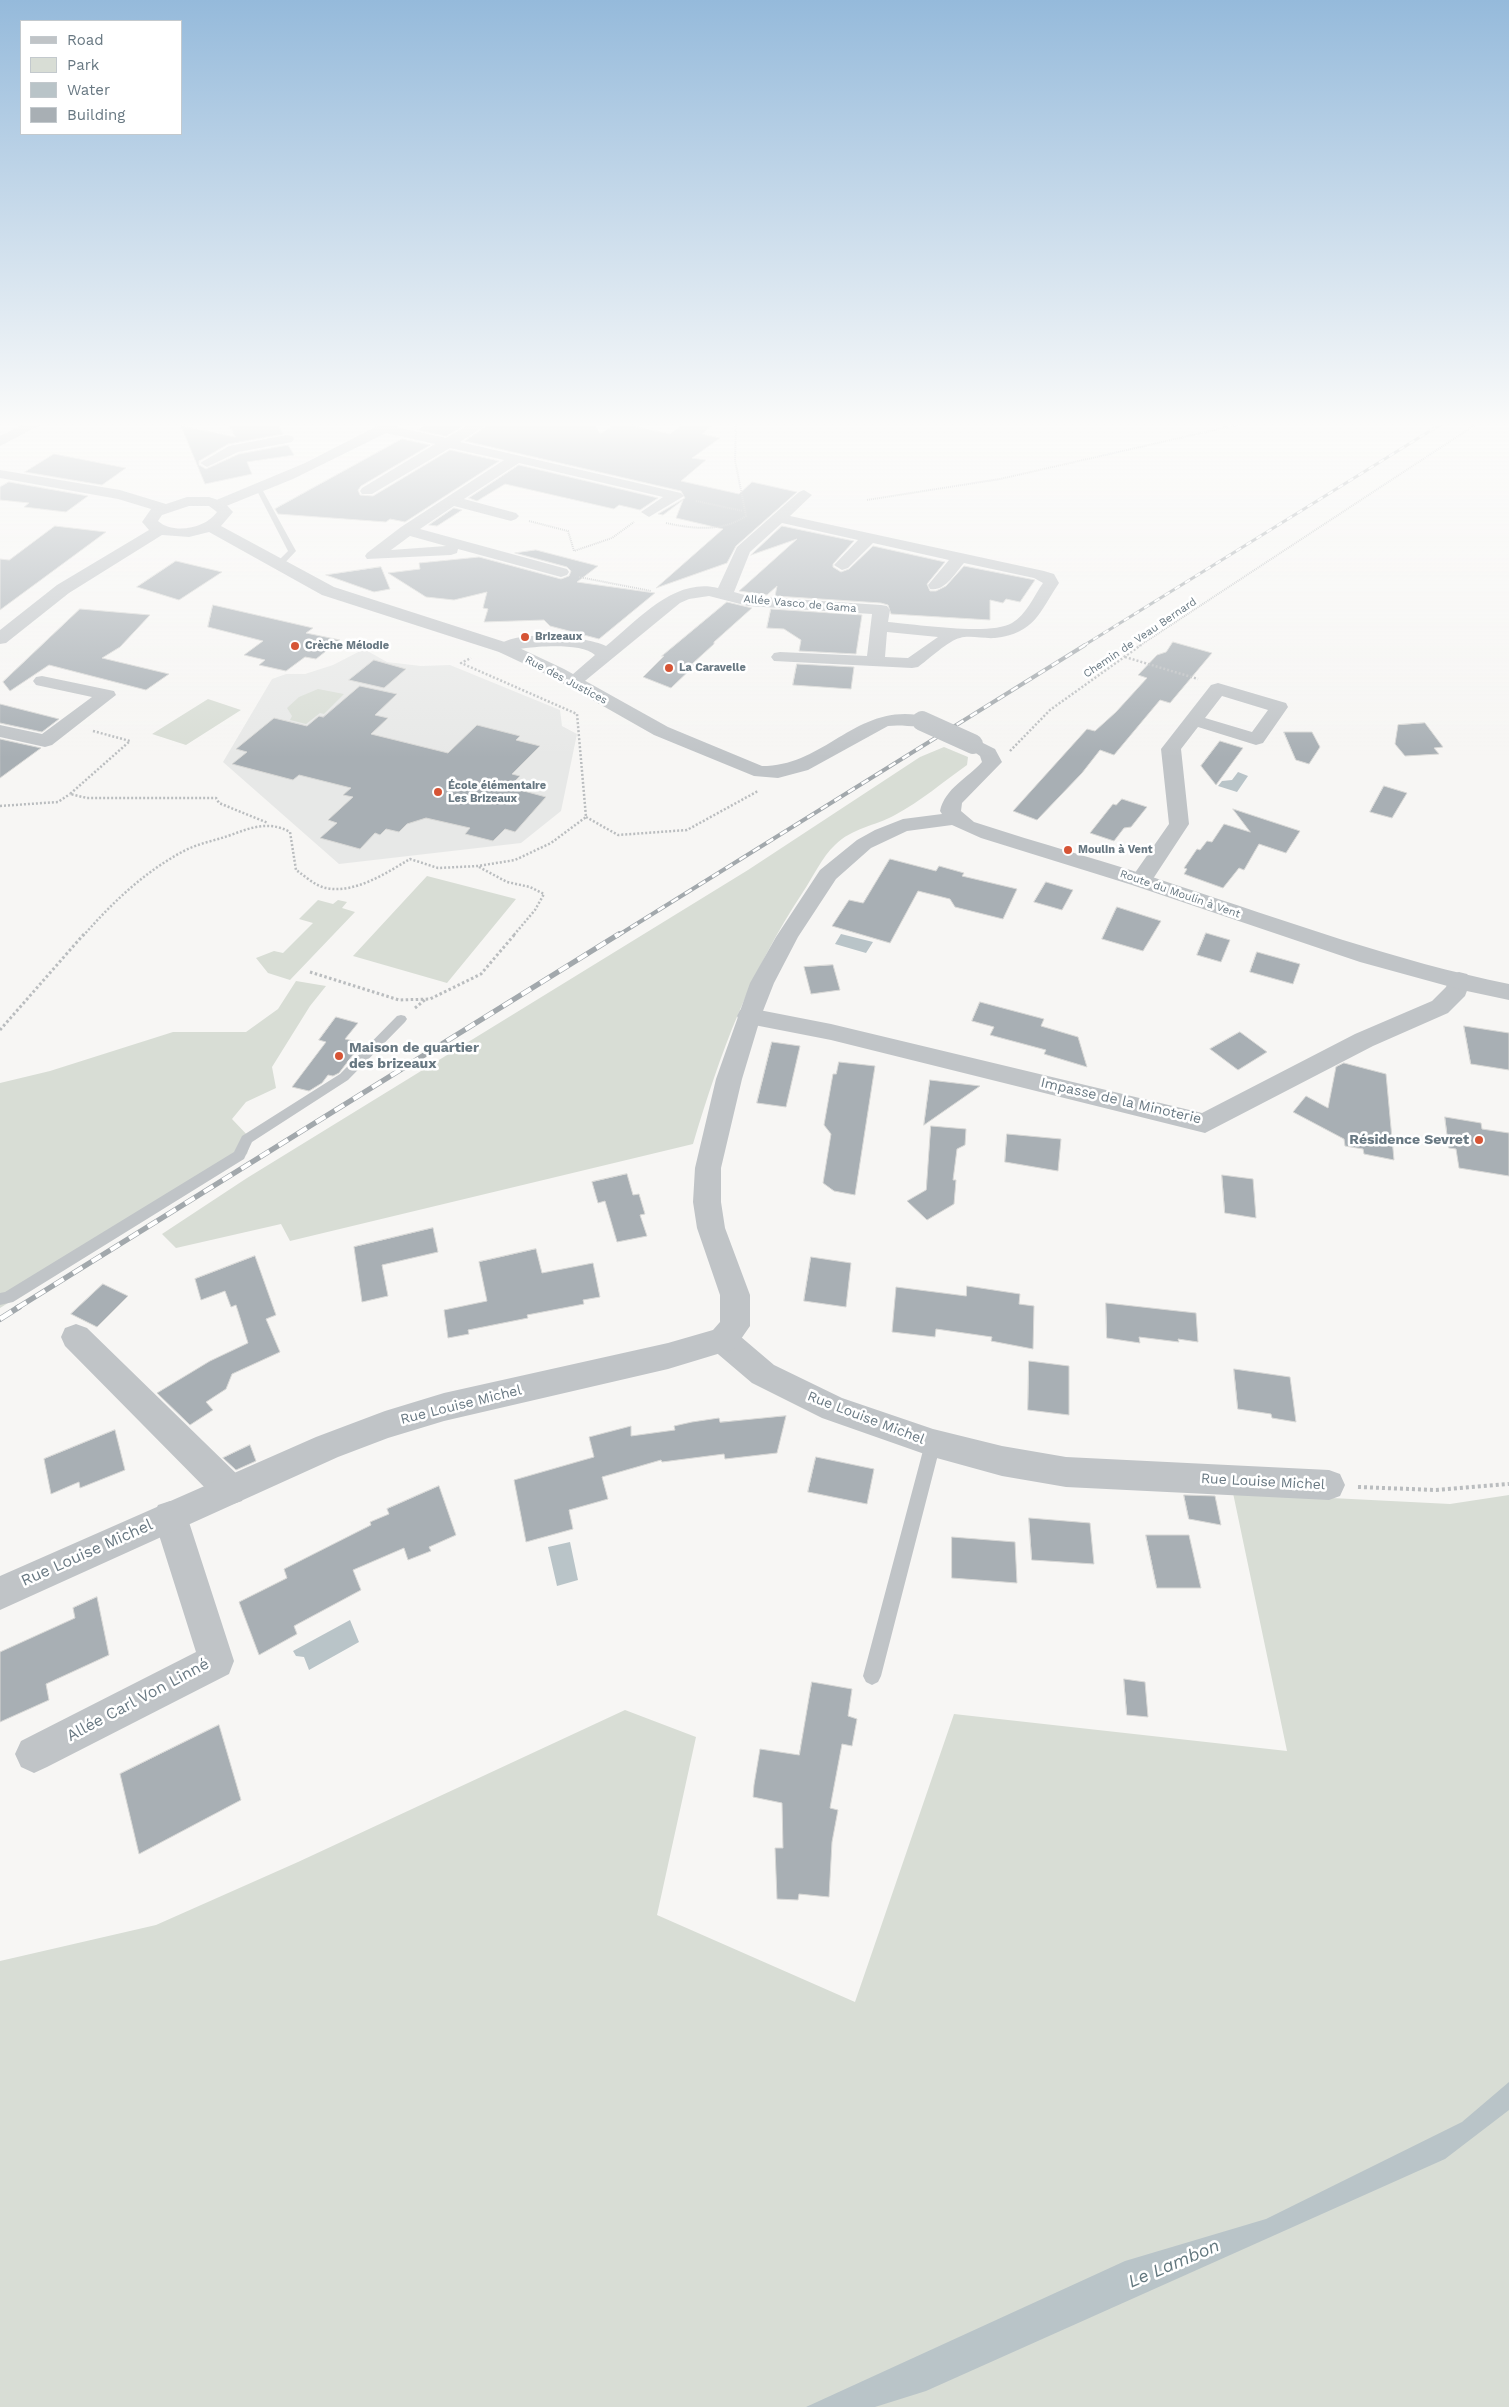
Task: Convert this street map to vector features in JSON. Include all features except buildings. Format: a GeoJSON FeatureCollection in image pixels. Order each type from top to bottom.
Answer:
{"type":"FeatureCollection","features":[{"type":"Feature","properties":{"kind":"street"},"geometry":{"type":"LineString","coordinates":[[0,639],[63,589],[155,533]]}},
{"type":"Feature","properties":{"kind":"street","name":"Rue des Justices"},"geometry":{"type":"LineString","coordinates":[[223,533],[309,582],[346,598],[499,646],[574,681],[661,731],[745,768],[761,772],[778,772],[801,766],[883,721],[902,718],[922,721],[982,750]]}},
{"type":"Feature","properties":{"kind":"street"},"geometry":{"type":"LineString","coordinates":[[403,533],[373,556],[446,549],[509,566],[531,564]]}},
{"type":"Feature","properties":{"kind":"street"},"geometry":{"type":"LineString","coordinates":[[419,533],[561,572]]}},
{"type":"Feature","properties":{"kind":"street"},"geometry":{"type":"LineString","coordinates":[[724,595],[743,550],[762,533]]}},
{"type":"Feature","properties":{"kind":"street"},"geometry":{"type":"LineString","coordinates":[[848,533],[1038,574],[1048,577],[1051,583],[1020,626],[1004,632],[956,632],[879,626],[875,662]]}},
{"type":"Feature","properties":{"kind":"street"},"geometry":{"type":"LineString","coordinates":[[842,565],[869,538]]}},
{"type":"Feature","properties":{"kind":"street"},"geometry":{"type":"LineString","coordinates":[[936,585],[960,557]]}},
{"type":"Feature","properties":{"kind":"street","name":"Allée Vasco de Gama"},"geometry":{"type":"LineString","coordinates":[[574,681],[679,597],[709,591],[748,601],[881,610],[879,626]]}},
{"type":"Feature","properties":{"kind":"street"},"geometry":{"type":"LineString","coordinates":[[780,657],[912,663],[956,632]]}},
{"type":"Feature","properties":{"kind":"street"},"geometry":{"type":"LineString","coordinates":[[499,646],[523,642],[579,643],[599,649],[605,657]]}},
{"type":"Feature","properties":{"kind":"street"},"geometry":{"type":"LineString","coordinates":[[31,755],[45,741],[107,695],[42,681]]}},
{"type":"Feature","properties":{"kind":"street"},"geometry":{"type":"LineString","coordinates":[[1141,880],[1180,824],[1171,749],[1193,720],[1218,689],[1279,708],[1256,739],[1193,720]]}},
{"type":"Feature","properties":{"kind":"street"},"geometry":{"type":"LineString","coordinates":[[0,731],[45,741]]}},
{"type":"Feature","properties":{"kind":"street"},"geometry":{"type":"LineString","coordinates":[[723,1340],[735,1326],[735,1294],[712,1228],[707,1202],[708,1168],[729,1080],[749,1016],[762,983],[787,937],[828,875],[864,844],[882,834],[903,825],[952,818],[949,813],[955,798],[991,764],[982,750]]}},
{"type":"Feature","properties":{"kind":"street","name":"Route du Moulin à Vent"},"geometry":{"type":"LineString","coordinates":[[952,818],[987,834],[1141,880],[1304,938],[1509,992]]}},
{"type":"Feature","properties":{"kind":"street","name":"Impasse de la Minoterie"},"geometry":{"type":"LineString","coordinates":[[749,1016],[831,1032],[1204,1123],[1364,1040],[1440,1007],[1457,990],[1459,980]]}},
{"type":"Feature","properties":{"kind":"street"},"geometry":{"type":"LineString","coordinates":[[76,1337],[230,1490]]}},
{"type":"Feature","properties":{"kind":"street","name":"Rue Louise Michel"},"geometry":{"type":"LineString","coordinates":[[0,1593],[327,1447],[385,1425],[436,1409],[668,1356],[723,1340],[763,1374],[833,1408],[933,1443],[1002,1461],[1066,1472],[1329,1485]]}},
{"type":"Feature","properties":{"kind":"street","name":"Allée Carl Von Linné"},"geometry":{"type":"LineString","coordinates":[[34,1754],[216,1661],[170,1516]]}},
{"type":"Feature","properties":{"kind":"lane"},"geometry":{"type":"LineString","coordinates":[[278,565],[292,551],[282,533]]}},
{"type":"Feature","properties":{"kind":"lane"},"geometry":{"type":"LineString","coordinates":[[0,1298],[8,1298],[238,1155],[247,1139],[344,1077],[401,1019]]}},
{"type":"Feature","properties":{"kind":"lane"},"geometry":{"type":"LineString","coordinates":[[872,1676],[933,1443]]}},
{"type":"Feature","properties":{"kind":"path"},"geometry":{"type":"LineString","coordinates":[[569,533],[574,551],[612,538],[619,533]]}},
{"type":"Feature","properties":{"kind":"path","name":"Chemin de Veau Bernard"},"geometry":{"type":"LineString","coordinates":[[982,750],[1003,754],[1018,745],[1050,710],[1124,656],[1310,533]]}},
{"type":"Feature","properties":{"kind":"path"},"geometry":{"type":"LineString","coordinates":[[561,572],[679,597]]}},
{"type":"Feature","properties":{"kind":"path"},"geometry":{"type":"LineString","coordinates":[[499,646],[462,663],[577,714],[586,713]]}},
{"type":"Feature","properties":{"kind":"path"},"geometry":{"type":"LineString","coordinates":[[1124,656],[1204,680],[1218,689]]}},
{"type":"Feature","properties":{"kind":"path"},"geometry":{"type":"LineString","coordinates":[[577,714],[586,817]]}},
{"type":"Feature","properties":{"kind":"path"},"geometry":{"type":"LineString","coordinates":[[0,806],[58,802],[70,794],[130,741],[68,725]]}},
{"type":"Feature","properties":{"kind":"path"},"geometry":{"type":"LineString","coordinates":[[586,817],[618,835],[687,830],[763,788],[756,786]]}},
{"type":"Feature","properties":{"kind":"path"},"geometry":{"type":"LineString","coordinates":[[70,794],[87,798],[216,798],[219,803],[280,826],[290,832],[296,870],[327,888],[346,888],[385,875],[410,859],[438,868],[478,866],[515,860],[551,844],[586,817]]}},
{"type":"Feature","properties":{"kind":"path"},"geometry":{"type":"LineString","coordinates":[[0,1030],[105,912],[142,879],[182,852],[269,823]]}},
{"type":"Feature","properties":{"kind":"path"},"geometry":{"type":"LineString","coordinates":[[310,972],[400,1000],[430,999],[480,974],[535,910],[544,894],[530,887],[507,882],[478,866]]}},
{"type":"Feature","properties":{"kind":"path","name":"Rue Louise Michel"},"geometry":{"type":"LineString","coordinates":[[1329,1485],[1381,1489],[1436,1490],[1509,1484]]}},
{"type":"Feature","properties":{"kind":"shaded area"},"geometry":{"type":"Polygon","coordinates":[[[364,649],[387,662],[421,666],[450,665],[560,710],[562,726],[577,734],[561,811],[521,843],[339,864],[223,762],[272,679],[286,674],[305,674],[333,665],[364,649]]]}},
{"type":"Feature","properties":{"kind":"green space"},"geometry":{"type":"Polygon","coordinates":[[[318,689],[344,694],[324,714],[320,713],[306,724],[290,720],[292,716],[287,708],[299,697],[318,689]]]}},
{"type":"Feature","properties":{"kind":"green space"},"geometry":{"type":"Polygon","coordinates":[[[208,699],[241,710],[186,745],[152,734],[208,699]]]}},
{"type":"Feature","properties":{"kind":"green space"},"geometry":{"type":"Polygon","coordinates":[[[944,747],[968,757],[967,765],[905,810],[842,839],[830,850],[818,867],[767,953],[738,1014],[714,1077],[693,1144],[290,1241],[281,1224],[176,1248],[162,1234],[247,1178],[748,870],[920,757],[944,747]]]}},
{"type":"Feature","properties":{"kind":"green space"},"geometry":{"type":"Polygon","coordinates":[[[427,876],[516,899],[447,983],[353,956],[427,876]]]}},
{"type":"Feature","properties":{"kind":"green space"},"geometry":{"type":"Polygon","coordinates":[[[318,900],[333,904],[338,900],[347,902],[342,908],[355,912],[290,980],[268,973],[256,958],[274,951],[283,953],[313,923],[299,919],[318,900]]]}},
{"type":"Feature","properties":{"kind":"green space"},"geometry":{"type":"Polygon","coordinates":[[[296,981],[326,986],[310,1006],[272,1067],[276,1088],[246,1102],[232,1119],[251,1139],[247,1154],[0,1308],[0,1083],[50,1071],[173,1032],[246,1032],[278,1009],[296,981]]]}},
{"type":"Feature","properties":{"kind":"green space"},"geometry":{"type":"Polygon","coordinates":[[[1233,1493],[1450,1504],[1509,1495],[1509,2407],[0,2407],[0,1961],[156,1925],[298,1862],[625,1710],[696,1737],[657,1915],[855,2002],[954,1714],[1287,1751],[1233,1493]]]}},
{"type":"Feature","properties":{"kind":"water"},"geometry":{"type":"Polygon","coordinates":[[[1238,772],[1248,776],[1237,792],[1218,786],[1222,781],[1232,780],[1238,772]]]}},
{"type":"Feature","properties":{"kind":"water"},"geometry":{"type":"Polygon","coordinates":[[[841,934],[873,942],[866,953],[835,944],[841,934]]]}},
{"type":"Feature","properties":{"kind":"water"},"geometry":{"type":"Polygon","coordinates":[[[570,1542],[578,1580],[557,1586],[548,1547],[570,1542]]]}},
{"type":"Feature","properties":{"kind":"water"},"geometry":{"type":"Polygon","coordinates":[[[350,1620],[359,1642],[309,1670],[304,1657],[296,1656],[293,1651],[350,1620]]]}},
{"type":"Feature","properties":{"kind":"water","name":"Le Lambon"},"geometry":{"type":"Polygon","coordinates":[[[1509,2082],[1509,2110],[1445,2159],[926,2391],[875,2407],[806,2407],[1125,2261],[1266,2219],[1462,2122],[1509,2082]]]}},
{"type":"Feature","properties":{"kind":"railway"},"geometry":{"type":"LineString","coordinates":[[1083,646],[1265,533]]}},
{"type":"Feature","properties":{"kind":"railway"},"geometry":{"type":"LineString","coordinates":[[617,936],[1085,645]]}},
{"type":"Feature","properties":{"kind":"railway"},"geometry":{"type":"LineString","coordinates":[[17,1308],[619,934]]}},
{"type":"Feature","properties":{"kind":"railway"},"geometry":{"type":"LineString","coordinates":[[0,1319],[19,1307]]}},
{"type":"Feature","properties":{"kind":"place","name":"Brizeaux"},"geometry":{"type":"Point","coordinates":[525,637]}},
{"type":"Feature","properties":{"kind":"place","name":"Crèche Mélodie"},"geometry":{"type":"Point","coordinates":[295,646]}},
{"type":"Feature","properties":{"kind":"place","name":"La Caravelle"},"geometry":{"type":"Point","coordinates":[669,668]}},
{"type":"Feature","properties":{"kind":"place","name":"École élémentaire Les Brizeaux"},"geometry":{"type":"Point","coordinates":[438,792]}},
{"type":"Feature","properties":{"kind":"place","name":"Moulin à Vent"},"geometry":{"type":"Point","coordinates":[1068,850]}},
{"type":"Feature","properties":{"kind":"place","name":"Maison de quartier des brizeaux"},"geometry":{"type":"Point","coordinates":[339,1056]}},
{"type":"Feature","properties":{"kind":"place","name":"Résidence Sevret"},"geometry":{"type":"Point","coordinates":[1479,1140]}}]}
